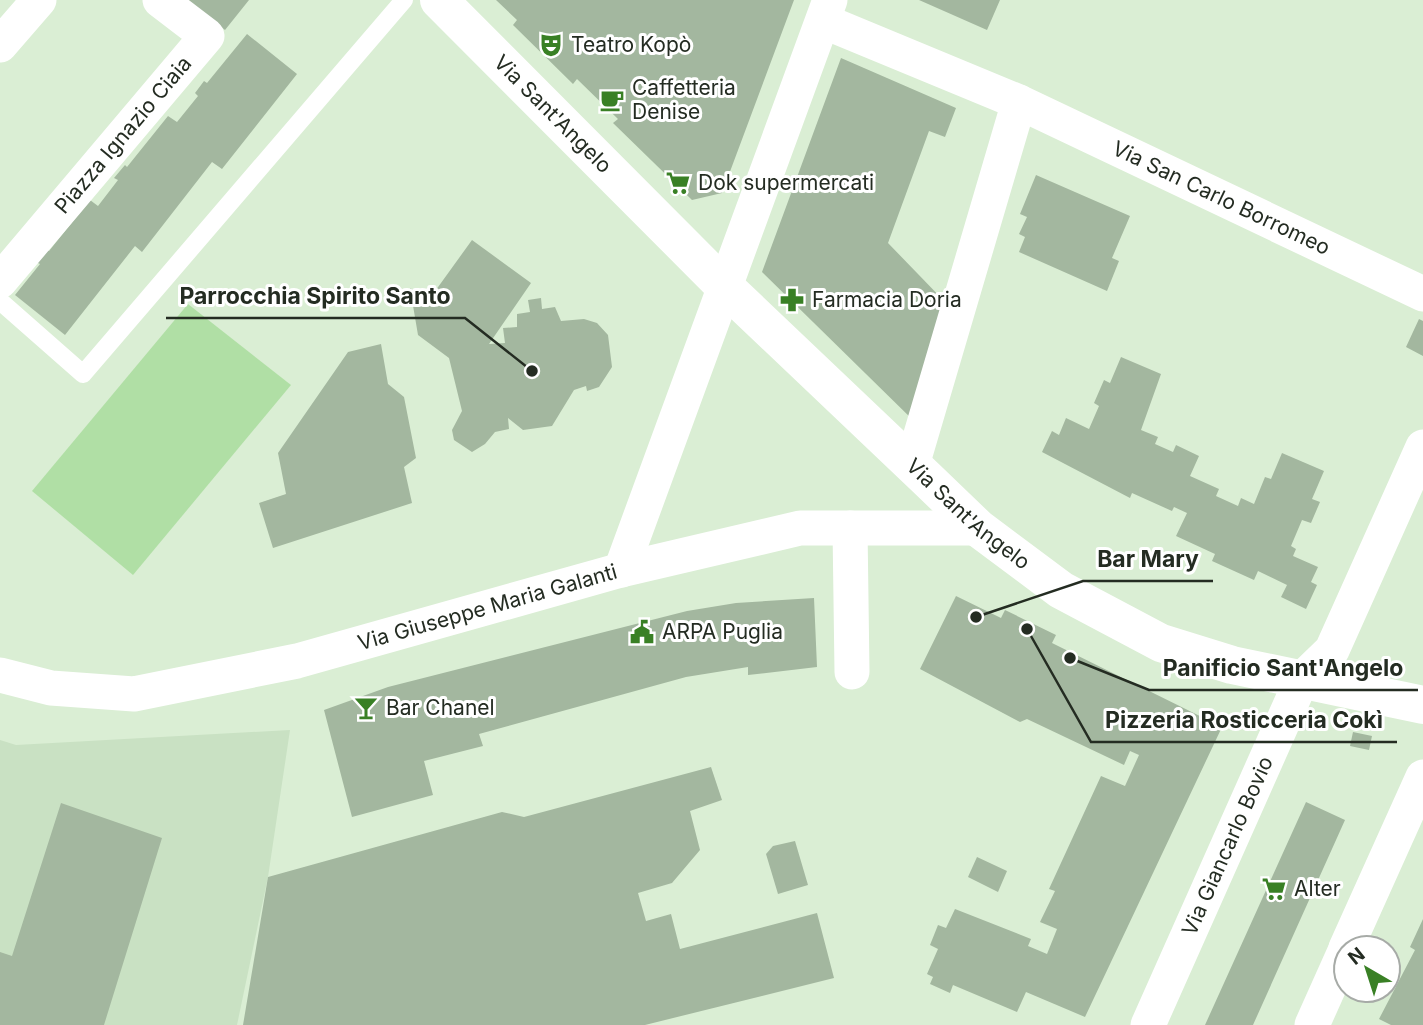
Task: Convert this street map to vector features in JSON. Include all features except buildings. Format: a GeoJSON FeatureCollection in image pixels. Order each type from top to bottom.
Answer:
{"type":"FeatureCollection","features":[{"type":"Feature","properties":{"kind":"street"},"geometry":{"type":"LineString","coordinates":[[0,45],[39,0]]}},
{"type":"Feature","properties":{"kind":"street","name":"Piazza Ignazio Ciaia"},"geometry":{"type":"LineString","coordinates":[[0,281],[207,36],[160,0]]}},
{"type":"Feature","properties":{"kind":"street","name":"Via Sant'Angelo"},"geometry":{"type":"LineString","coordinates":[[439,0],[725,286],[912,466],[978,528],[1061,590],[1161,643],[1232,665],[1423,705]]}},
{"type":"Feature","properties":{"kind":"street"},"geometry":{"type":"LineString","coordinates":[[621,570],[827,10]]}},
{"type":"Feature","properties":{"kind":"street","name":"Via San Carlo Borromeo"},"geometry":{"type":"LineString","coordinates":[[827,10],[1423,294]]}},
{"type":"Feature","properties":{"kind":"street"},"geometry":{"type":"LineString","coordinates":[[912,466],[1020,102]]}},
{"type":"Feature","properties":{"kind":"street","name":"Via Giancarlo Bovio"},"geometry":{"type":"LineString","coordinates":[[1148,1025],[1302,679],[1332,650],[1423,447]]}},
{"type":"Feature","properties":{"kind":"street","name":"Via Giuseppe Maria Galanti"},"geometry":{"type":"LineString","coordinates":[[0,675],[51,688],[134,694],[297,661],[621,570],[800,528],[978,528]]}},
{"type":"Feature","properties":{"kind":"street"},"geometry":{"type":"LineString","coordinates":[[850,528],[852,673]]}},
{"type":"Feature","properties":{"kind":"street"},"geometry":{"type":"LineString","coordinates":[[1352,934],[1423,778]]}},
{"type":"Feature","properties":{"kind":"street"},"geometry":{"type":"LineString","coordinates":[[1312,1025],[1332,980]]}},
{"type":"Feature","properties":{"kind":"lane"},"geometry":{"type":"LineString","coordinates":[[0,301],[83,373],[404,0]]}},
{"type":"Feature","properties":{"kind":"shaded area"},"geometry":{"type":"Polygon","coordinates":[[[290,730],[268,877],[237,1025],[0,1025],[0,740],[16,745],[290,730]]]}},
{"type":"Feature","properties":{"kind":"green space"},"geometry":{"type":"Polygon","coordinates":[[[188,304],[291,385],[133,575],[32,491],[188,304]]]}},
{"type":"Feature","properties":{"kind":"place","name":"Teatro Kopò"},"geometry":{"type":"Point","coordinates":[551,45]}},
{"type":"Feature","properties":{"kind":"place","name":"Caffetteria Denise"},"geometry":{"type":"Point","coordinates":[612,100]}},
{"type":"Feature","properties":{"kind":"place","name":"Dok supermercati"},"geometry":{"type":"Point","coordinates":[678,183]}},
{"type":"Feature","properties":{"kind":"place","name":"Farmacia Doria"},"geometry":{"type":"Point","coordinates":[792,300]}},
{"type":"Feature","properties":{"kind":"place","name":"Parrocchia Spirito Santo"},"geometry":{"type":"Point","coordinates":[532,371]}},
{"type":"Feature","properties":{"kind":"place","name":"Bar Mary"},"geometry":{"type":"Point","coordinates":[976,617]}},
{"type":"Feature","properties":{"kind":"place","name":"Pizzeria Rosticceria Cokì"},"geometry":{"type":"Point","coordinates":[1027,629]}},
{"type":"Feature","properties":{"kind":"place","name":"ARPA Puglia"},"geometry":{"type":"Point","coordinates":[642,632]}},
{"type":"Feature","properties":{"kind":"place","name":"Panificio Sant'Angelo"},"geometry":{"type":"Point","coordinates":[1070,658]}},
{"type":"Feature","properties":{"kind":"place","name":"Bar Chanel"},"geometry":{"type":"Point","coordinates":[366,708]}},
{"type":"Feature","properties":{"kind":"place","name":"Alter"},"geometry":{"type":"Point","coordinates":[1274,889]}}]}
